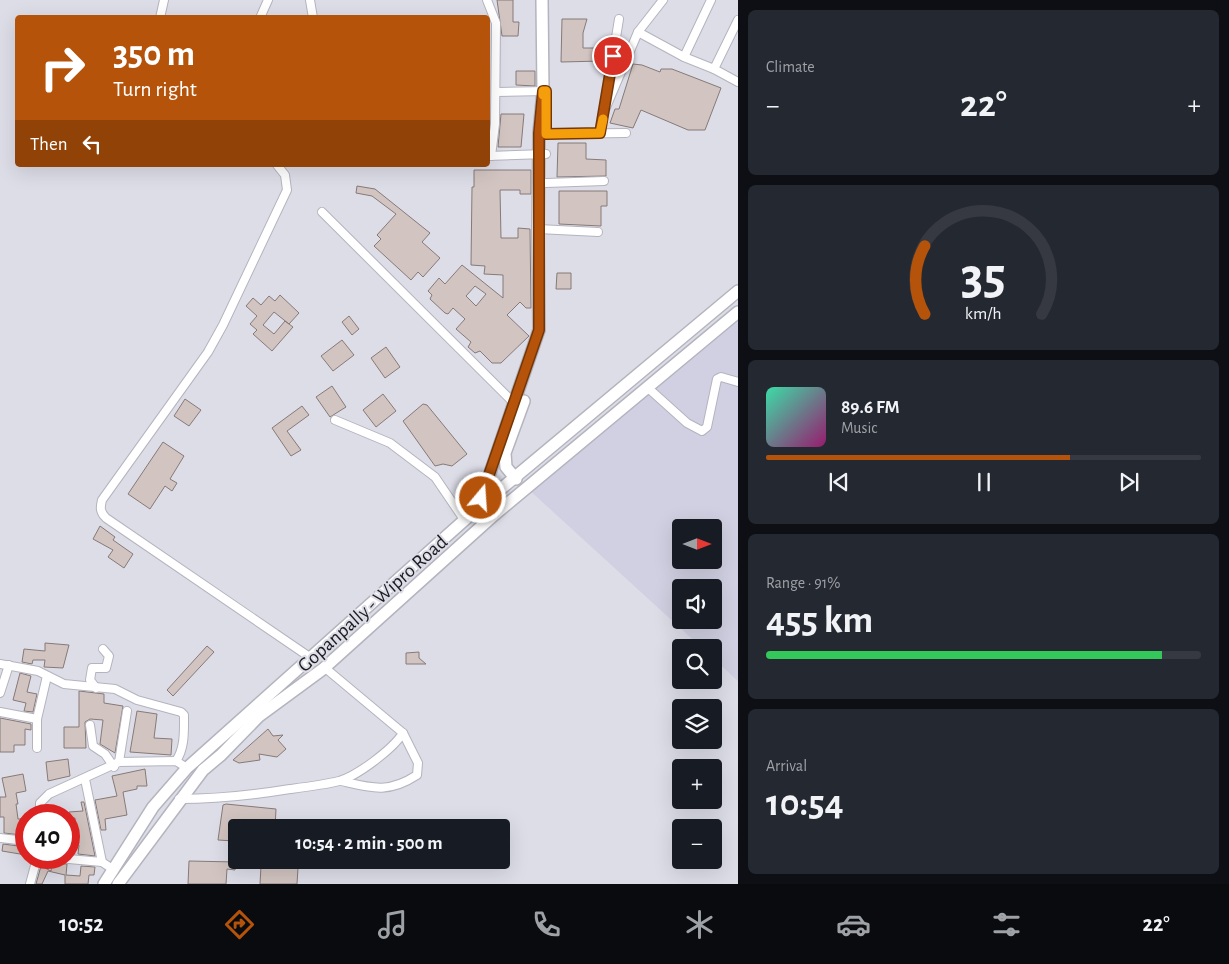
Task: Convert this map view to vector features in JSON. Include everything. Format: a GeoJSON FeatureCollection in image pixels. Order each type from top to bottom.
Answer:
{"type":"FeatureCollection","features":[{"type":"Feature","properties":{"kind":"main road"},"geometry":{"type":"LineString","coordinates":[[516,479],[506,467],[505,453],[546,331],[542,229],[546,183],[542,154],[546,134],[542,0]]}},
{"type":"Feature","properties":{"kind":"main road"},"geometry":{"type":"LineString","coordinates":[[478,508],[539,330],[547,0]]}},
{"type":"Feature","properties":{"kind":"main road","name":"Gopanpally - Wipro Road"},"geometry":{"type":"LineString","coordinates":[[104,884],[153,807],[187,768],[478,508],[516,479],[646,366],[738,291]]}},
{"type":"Feature","properties":{"kind":"main road","name":"Gopanpally - Wipro Road"},"geometry":{"type":"LineString","coordinates":[[118,884],[179,799],[203,770],[221,755],[259,716],[324,667],[494,515],[738,312]]}},
{"type":"Feature","properties":{"kind":"main road"},"geometry":{"type":"LineString","coordinates":[[658,356],[668,369]]}},
{"type":"Feature","properties":{"kind":"main road"},"geometry":{"type":"LineString","coordinates":[[646,366],[657,379]]}},
{"type":"Feature","properties":{"kind":"street"},"geometry":{"type":"LineString","coordinates":[[161,15],[164,0]]}},
{"type":"Feature","properties":{"kind":"street"},"geometry":{"type":"LineString","coordinates":[[261,15],[268,0]]}},
{"type":"Feature","properties":{"kind":"street"},"geometry":{"type":"LineString","coordinates":[[310,0],[312,15]]}},
{"type":"Feature","properties":{"kind":"street"},"geometry":{"type":"LineString","coordinates":[[487,0],[496,23],[496,92],[490,147]]}},
{"type":"Feature","properties":{"kind":"street"},"geometry":{"type":"LineString","coordinates":[[604,112],[638,32],[663,0]]}},
{"type":"Feature","properties":{"kind":"street"},"geometry":{"type":"LineString","coordinates":[[684,57],[711,0]]}},
{"type":"Feature","properties":{"kind":"street"},"geometry":{"type":"LineString","coordinates":[[600,133],[619,19]]}},
{"type":"Feature","properties":{"kind":"street"},"geometry":{"type":"LineString","coordinates":[[714,69],[738,20]]}},
{"type":"Feature","properties":{"kind":"street"},"geometry":{"type":"LineString","coordinates":[[638,32],[684,57],[714,69],[738,82]]}},
{"type":"Feature","properties":{"kind":"street"},"geometry":{"type":"LineString","coordinates":[[496,92],[545,91]]}},
{"type":"Feature","properties":{"kind":"street"},"geometry":{"type":"LineString","coordinates":[[546,134],[626,133]]}},
{"type":"Feature","properties":{"kind":"street"},"geometry":{"type":"LineString","coordinates":[[490,156],[542,154]]}},
{"type":"Feature","properties":{"kind":"street"},"geometry":{"type":"LineString","coordinates":[[279,167],[285,175],[287,190],[223,325],[208,352],[102,500],[100,508],[101,514],[106,518],[311,658]]}},
{"type":"Feature","properties":{"kind":"street"},"geometry":{"type":"LineString","coordinates":[[546,183],[604,181]]}},
{"type":"Feature","properties":{"kind":"street"},"geometry":{"type":"LineString","coordinates":[[322,212],[515,404]]}},
{"type":"Feature","properties":{"kind":"street"},"geometry":{"type":"LineString","coordinates":[[542,229],[598,232]]}},
{"type":"Feature","properties":{"kind":"street"},"geometry":{"type":"LineString","coordinates":[[648,387],[687,423],[702,431],[707,427],[717,379],[721,376],[738,382]]}},
{"type":"Feature","properties":{"kind":"street"},"geometry":{"type":"LineString","coordinates":[[335,420],[390,443],[434,477],[465,521]]}},
{"type":"Feature","properties":{"kind":"street"},"geometry":{"type":"LineString","coordinates":[[96,688],[90,680],[92,668],[106,668],[109,656],[103,649]]}},
{"type":"Feature","properties":{"kind":"street"},"geometry":{"type":"LineString","coordinates":[[0,664],[38,671],[64,684],[115,689],[137,700],[176,710],[184,715],[181,754],[176,761]]}},
{"type":"Feature","properties":{"kind":"street"},"geometry":{"type":"LineString","coordinates":[[0,694],[9,665]]}},
{"type":"Feature","properties":{"kind":"street"},"geometry":{"type":"LineString","coordinates":[[179,799],[216,799],[245,796],[341,781],[379,789],[407,782],[417,775],[418,763],[403,733],[324,667]]}},
{"type":"Feature","properties":{"kind":"street"},"geometry":{"type":"LineString","coordinates":[[37,748],[37,719],[47,676]]}},
{"type":"Feature","properties":{"kind":"street"},"geometry":{"type":"LineString","coordinates":[[116,765],[127,711]]}},
{"type":"Feature","properties":{"kind":"street"},"geometry":{"type":"LineString","coordinates":[[0,712],[37,719]]}},
{"type":"Feature","properties":{"kind":"street"},"geometry":{"type":"LineString","coordinates":[[90,725],[93,746],[116,765]]}},
{"type":"Feature","properties":{"kind":"street"},"geometry":{"type":"LineString","coordinates":[[341,781],[372,762],[399,740],[403,733]]}},
{"type":"Feature","properties":{"kind":"street"},"geometry":{"type":"LineString","coordinates":[[40,804],[43,798],[116,765],[176,761],[187,768]]}},
{"type":"Feature","properties":{"kind":"street"},"geometry":{"type":"LineString","coordinates":[[85,779],[102,862]]}},
{"type":"Feature","properties":{"kind":"street"},"geometry":{"type":"LineString","coordinates":[[0,838],[15,840]]}},
{"type":"Feature","properties":{"kind":"street"},"geometry":{"type":"LineString","coordinates":[[80,860],[102,862],[114,870]]}},
{"type":"Feature","properties":{"kind":"street"},"geometry":{"type":"LineString","coordinates":[[30,884],[34,869]]}},
{"type":"Feature","properties":{"kind":"shaded area"},"geometry":{"type":"Polygon","coordinates":[[[738,310],[738,681],[722,666],[722,639],[692,639],[681,629],[722,629],[722,579],[672,579],[672,620],[526,487],[738,310]]]}},
{"type":"Feature","properties":{"kind":"building"},"geometry":{"type":"Polygon","coordinates":[[[497,0],[513,0],[513,22],[519,22],[518,36],[502,36],[497,0]]]}},
{"type":"Feature","properties":{"kind":"building"},"geometry":{"type":"Polygon","coordinates":[[[562,19],[587,19],[583,33],[583,48],[602,48],[602,61],[561,62],[562,19]]]}},
{"type":"Feature","properties":{"kind":"building"},"geometry":{"type":"Polygon","coordinates":[[[633,64],[642,65],[660,72],[661,69],[672,69],[721,88],[705,130],[688,130],[641,110],[633,128],[610,123],[615,109],[619,109],[633,64]]]}},
{"type":"Feature","properties":{"kind":"building"},"geometry":{"type":"Polygon","coordinates":[[[516,71],[535,71],[535,86],[516,85],[516,71]]]}},
{"type":"Feature","properties":{"kind":"building"},"geometry":{"type":"Polygon","coordinates":[[[501,114],[524,114],[521,147],[498,147],[501,114]]]}},
{"type":"Feature","properties":{"kind":"building"},"geometry":{"type":"Polygon","coordinates":[[[558,143],[586,143],[586,159],[606,160],[606,176],[557,177],[558,143]]]}},
{"type":"Feature","properties":{"kind":"building"},"geometry":{"type":"Polygon","coordinates":[[[474,170],[531,170],[531,194],[520,194],[520,190],[500,190],[501,238],[518,238],[518,228],[530,229],[531,308],[526,308],[520,302],[507,315],[529,336],[501,363],[492,363],[480,351],[475,353],[468,347],[471,342],[456,329],[465,319],[453,308],[448,314],[445,313],[430,299],[432,295],[428,291],[439,278],[445,284],[462,265],[503,298],[503,275],[484,274],[485,266],[471,265],[472,187],[474,187],[474,170]],[[475,286],[466,296],[476,306],[486,294],[475,286]]]}},
{"type":"Feature","properties":{"kind":"building"},"geometry":{"type":"Polygon","coordinates":[[[357,186],[375,189],[430,233],[422,242],[440,258],[423,277],[418,272],[411,280],[374,246],[381,239],[377,235],[396,214],[372,196],[356,193],[357,186]]]}},
{"type":"Feature","properties":{"kind":"building"},"geometry":{"type":"Polygon","coordinates":[[[559,191],[607,191],[607,206],[601,206],[601,226],[559,224],[559,191]]]}},
{"type":"Feature","properties":{"kind":"building"},"geometry":{"type":"Polygon","coordinates":[[[557,273],[571,273],[571,289],[556,289],[557,273]]]}},
{"type":"Feature","properties":{"kind":"building"},"geometry":{"type":"Polygon","coordinates":[[[280,295],[299,313],[289,324],[293,327],[272,351],[253,334],[257,330],[250,324],[257,316],[246,306],[253,298],[261,305],[269,296],[275,301],[280,295]],[[274,312],[263,325],[274,334],[285,321],[289,324],[274,312]]]}},
{"type":"Feature","properties":{"kind":"building"},"geometry":{"type":"Polygon","coordinates":[[[349,316],[359,329],[352,335],[342,322],[349,316]]]}},
{"type":"Feature","properties":{"kind":"building"},"geometry":{"type":"Polygon","coordinates":[[[342,340],[354,355],[333,371],[321,356],[342,340]]]}},
{"type":"Feature","properties":{"kind":"building"},"geometry":{"type":"Polygon","coordinates":[[[386,347],[400,367],[385,378],[371,358],[386,347]]]}},
{"type":"Feature","properties":{"kind":"building"},"geometry":{"type":"Polygon","coordinates":[[[332,386],[346,407],[330,417],[316,397],[332,386]]]}},
{"type":"Feature","properties":{"kind":"building"},"geometry":{"type":"Polygon","coordinates":[[[383,394],[396,411],[376,427],[363,410],[383,394]]]}},
{"type":"Feature","properties":{"kind":"building"},"geometry":{"type":"Polygon","coordinates":[[[185,399],[201,410],[189,426],[174,416],[185,399]]]}},
{"type":"Feature","properties":{"kind":"building"},"geometry":{"type":"Polygon","coordinates":[[[423,404],[427,405],[467,454],[452,466],[443,464],[435,466],[403,421],[423,404]]]}},
{"type":"Feature","properties":{"kind":"building"},"geometry":{"type":"Polygon","coordinates":[[[302,406],[309,415],[287,431],[301,450],[291,456],[272,428],[302,406]]]}},
{"type":"Feature","properties":{"kind":"building"},"geometry":{"type":"Polygon","coordinates":[[[163,442],[184,456],[170,479],[177,483],[172,491],[165,486],[150,509],[128,494],[163,442]]]}},
{"type":"Feature","properties":{"kind":"building"},"geometry":{"type":"Polygon","coordinates":[[[100,526],[115,537],[113,540],[133,554],[124,568],[108,557],[113,550],[93,539],[100,526]]]}},
{"type":"Feature","properties":{"kind":"building"},"geometry":{"type":"Polygon","coordinates":[[[45,643],[69,645],[63,668],[44,667],[45,660],[33,660],[32,664],[22,662],[24,649],[45,651],[45,643]]]}},
{"type":"Feature","properties":{"kind":"building"},"geometry":{"type":"Polygon","coordinates":[[[207,646],[214,652],[173,696],[167,690],[207,646]]]}},
{"type":"Feature","properties":{"kind":"building"},"geometry":{"type":"Polygon","coordinates":[[[419,652],[419,658],[426,664],[406,664],[406,653],[419,652]]]}},
{"type":"Feature","properties":{"kind":"building"},"geometry":{"type":"Polygon","coordinates":[[[20,673],[31,676],[27,692],[37,694],[33,712],[24,711],[26,703],[13,700],[20,673]]]}},
{"type":"Feature","properties":{"kind":"building"},"geometry":{"type":"Polygon","coordinates":[[[79,691],[104,694],[104,703],[123,706],[115,753],[100,744],[103,720],[90,719],[85,722],[86,748],[64,748],[64,727],[79,727],[79,691]]]}},
{"type":"Feature","properties":{"kind":"building"},"geometry":{"type":"Polygon","coordinates":[[[137,711],[157,714],[154,738],[172,739],[171,755],[130,752],[137,711]]]}},
{"type":"Feature","properties":{"kind":"building"},"geometry":{"type":"Polygon","coordinates":[[[0,718],[31,724],[31,730],[25,729],[25,745],[14,745],[14,752],[0,752],[0,718]]]}},
{"type":"Feature","properties":{"kind":"building"},"geometry":{"type":"Polygon","coordinates":[[[268,729],[273,736],[283,735],[278,740],[286,749],[277,757],[259,754],[260,760],[239,763],[233,760],[268,729]]]}},
{"type":"Feature","properties":{"kind":"building"},"geometry":{"type":"Polygon","coordinates":[[[68,759],[70,776],[48,781],[46,762],[68,759]]]}},
{"type":"Feature","properties":{"kind":"building"},"geometry":{"type":"Polygon","coordinates":[[[145,769],[147,786],[137,786],[137,789],[123,792],[127,815],[105,819],[106,830],[101,830],[95,800],[117,796],[112,776],[145,769]]]}},
{"type":"Feature","properties":{"kind":"building"},"geometry":{"type":"Polygon","coordinates":[[[23,774],[26,791],[16,793],[18,804],[15,804],[15,834],[4,833],[4,817],[0,817],[0,797],[6,797],[2,778],[23,774]]]}},
{"type":"Feature","properties":{"kind":"building"},"geometry":{"type":"Polygon","coordinates":[[[81,802],[84,802],[95,856],[80,854],[80,811],[83,811],[81,802]]]}},
{"type":"Feature","properties":{"kind":"building"},"geometry":{"type":"Polygon","coordinates":[[[223,805],[276,809],[275,819],[228,819],[228,841],[218,840],[223,805]]]}},
{"type":"Feature","properties":{"kind":"building"},"geometry":{"type":"Polygon","coordinates":[[[3,844],[15,846],[15,853],[2,851],[3,844]]]}},
{"type":"Feature","properties":{"kind":"building"},"geometry":{"type":"Polygon","coordinates":[[[189,861],[228,862],[228,869],[235,869],[235,870],[227,869],[226,884],[188,884],[189,861]]]}},
{"type":"Feature","properties":{"kind":"building"},"geometry":{"type":"Polygon","coordinates":[[[81,866],[95,867],[94,875],[89,875],[88,884],[65,884],[65,875],[48,871],[42,884],[36,884],[40,869],[51,871],[51,869],[67,869],[66,875],[80,876],[81,866]]]}},
{"type":"Feature","properties":{"kind":"building"},"geometry":{"type":"Polygon","coordinates":[[[261,869],[298,869],[297,884],[260,884],[261,869]]]}},
{"type":"Feature","properties":{"kind":"slow traffic"},"geometry":{"type":"LineString","coordinates":[[543,95],[543,91],[546,91],[546,134],[600,133],[603,119]]}},
{"type":"Feature","properties":{"kind":"route"},"geometry":{"type":"LineString","coordinates":[[481,498],[535,347],[539,330],[539,133],[543,91],[546,91],[546,134],[600,133],[613,56]]}}]}
